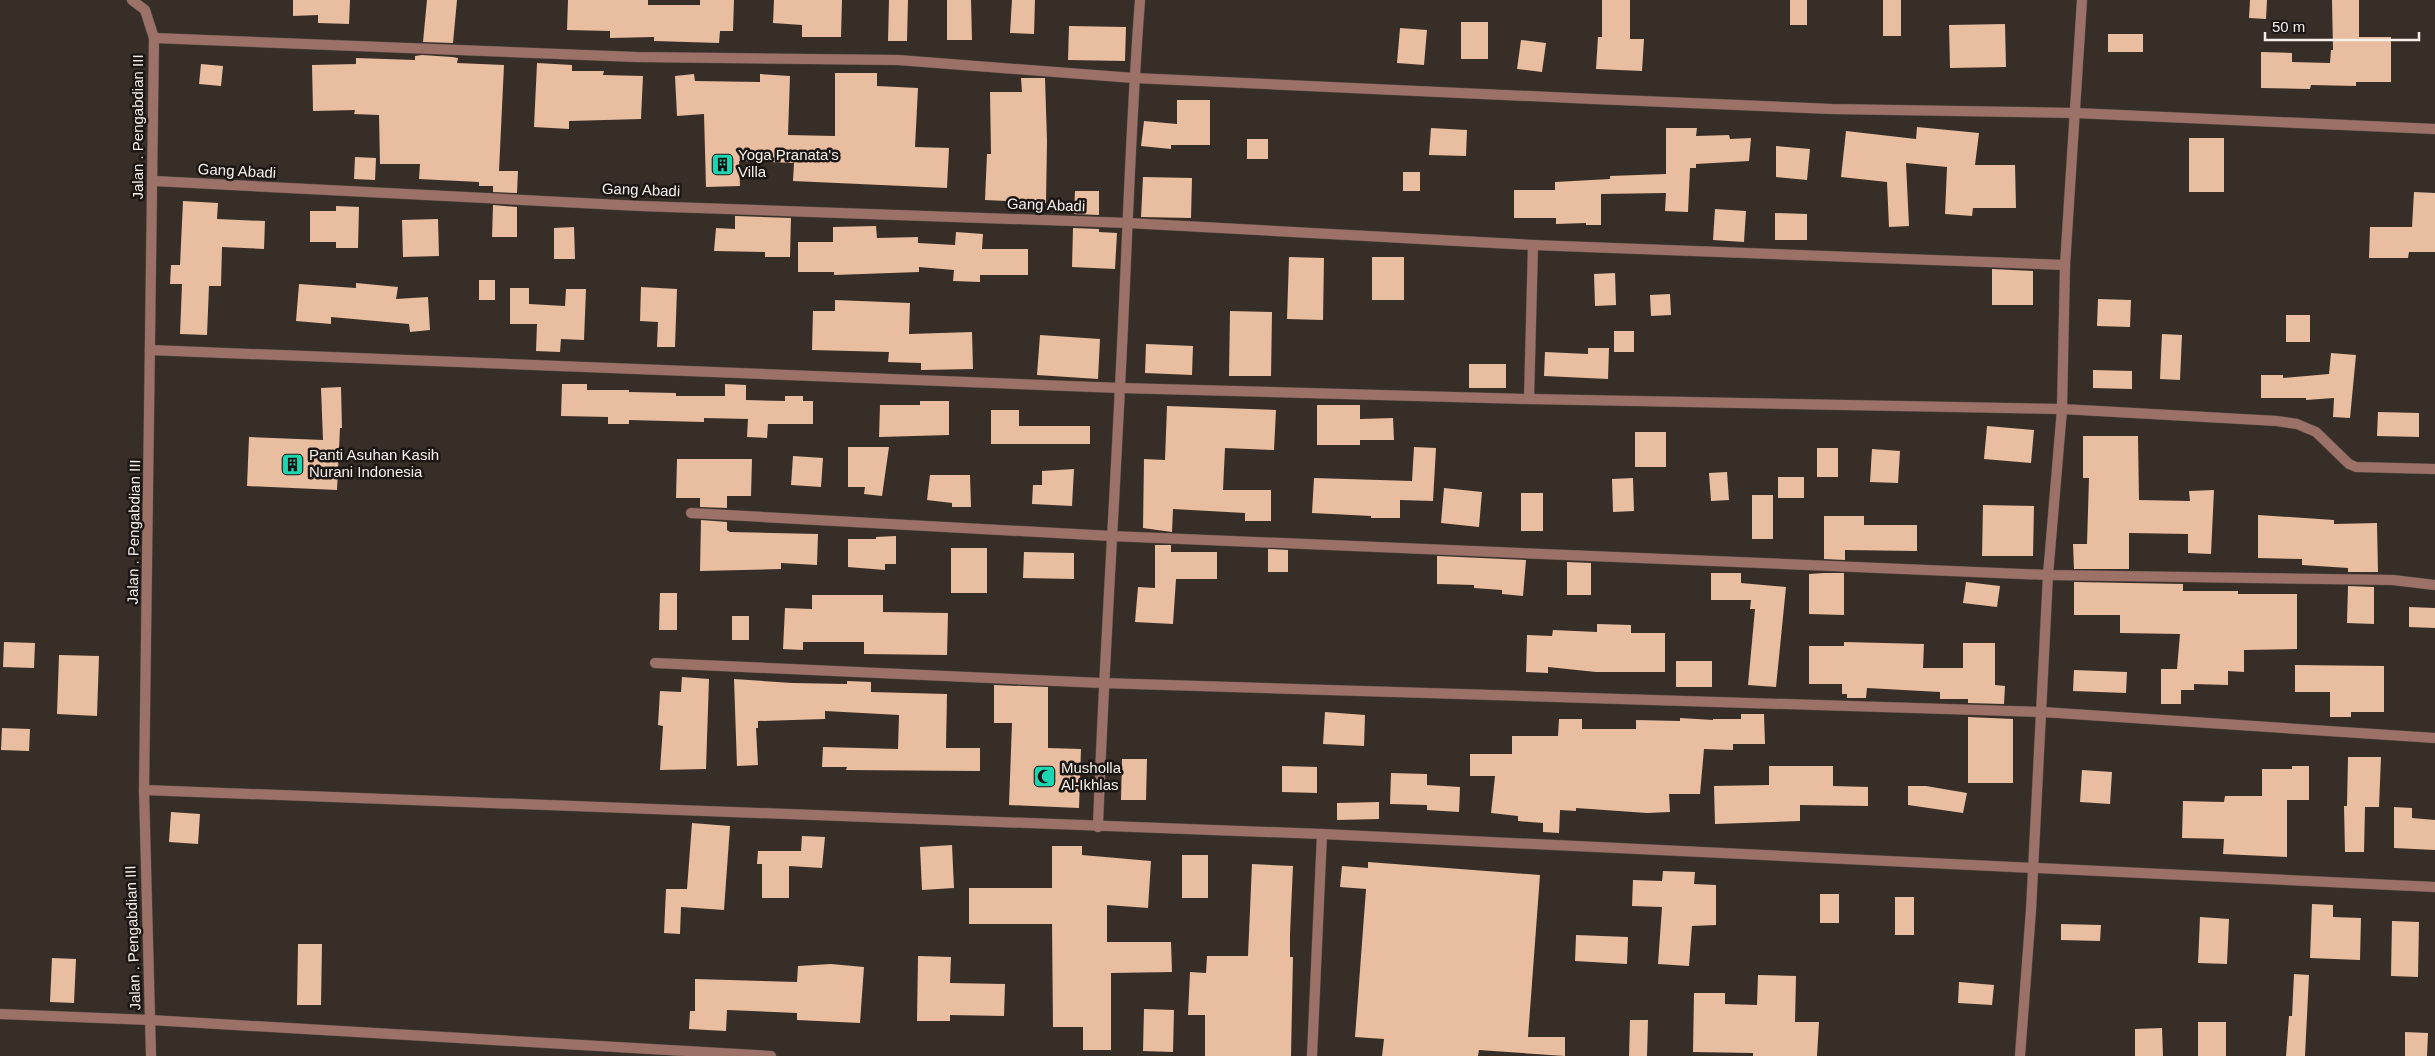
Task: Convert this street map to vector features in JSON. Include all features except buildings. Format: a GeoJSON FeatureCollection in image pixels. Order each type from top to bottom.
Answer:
{"type":"FeatureCollection","features":[{"type":"Feature","properties":{"kind":"street","name":"Jalan . Pengabdian III"},"geometry":{"type":"LineString","coordinates":[[132,0],[145,10],[154,38],[154,181],[144,790],[151,1056]]}},
{"type":"Feature","properties":{"kind":"street"},"geometry":{"type":"LineString","coordinates":[[1098,827],[1102,684],[1120,388],[1134,78],[1140,0]]}},
{"type":"Feature","properties":{"kind":"street"},"geometry":{"type":"LineString","coordinates":[[2020,1056],[2033,869],[2048,575],[2062,409],[2065,264],[2082,0]]}},
{"type":"Feature","properties":{"kind":"street"},"geometry":{"type":"LineString","coordinates":[[154,38],[636,57],[898,60],[1134,78],[1822,108],[2075,113],[2435,129]]}},
{"type":"Feature","properties":{"kind":"street","name":"Gang Abadi"},"geometry":{"type":"LineString","coordinates":[[154,181],[640,206],[1128,223],[1533,245],[2065,264]]}},
{"type":"Feature","properties":{"kind":"street"},"geometry":{"type":"LineString","coordinates":[[1529,399],[1533,245]]}},
{"type":"Feature","properties":{"kind":"street"},"geometry":{"type":"LineString","coordinates":[[150,350],[1120,388],[1529,399],[2062,409],[2291,423],[2316,432],[2349,464],[2356,467],[2435,469]]}},
{"type":"Feature","properties":{"kind":"street"},"geometry":{"type":"LineString","coordinates":[[691,512],[1111,536],[2048,575],[2393,580],[2435,585]]}},
{"type":"Feature","properties":{"kind":"street"},"geometry":{"type":"LineString","coordinates":[[655,663],[1102,684],[2042,712],[2435,738]]}},
{"type":"Feature","properties":{"kind":"street"},"geometry":{"type":"LineString","coordinates":[[144,790],[1322,834],[2435,887]]}},
{"type":"Feature","properties":{"kind":"street"},"geometry":{"type":"LineString","coordinates":[[1312,1056],[1322,834]]}},
{"type":"Feature","properties":{"kind":"street"},"geometry":{"type":"LineString","coordinates":[[0,1014],[150,1020],[771,1056]]}},
{"type":"Feature","properties":{"kind":"place","name":"Yoga Pranata's Villa"},"geometry":{"type":"Point","coordinates":[722,164]}},
{"type":"Feature","properties":{"kind":"place","name":"Panti Asuhan Kasih Nurani Indonesia"},"geometry":{"type":"Point","coordinates":[293,464]}},
{"type":"Feature","properties":{"kind":"place","name":"Musholla Al-Ikhlas"},"geometry":{"type":"Point","coordinates":[1045,777]}}]}
